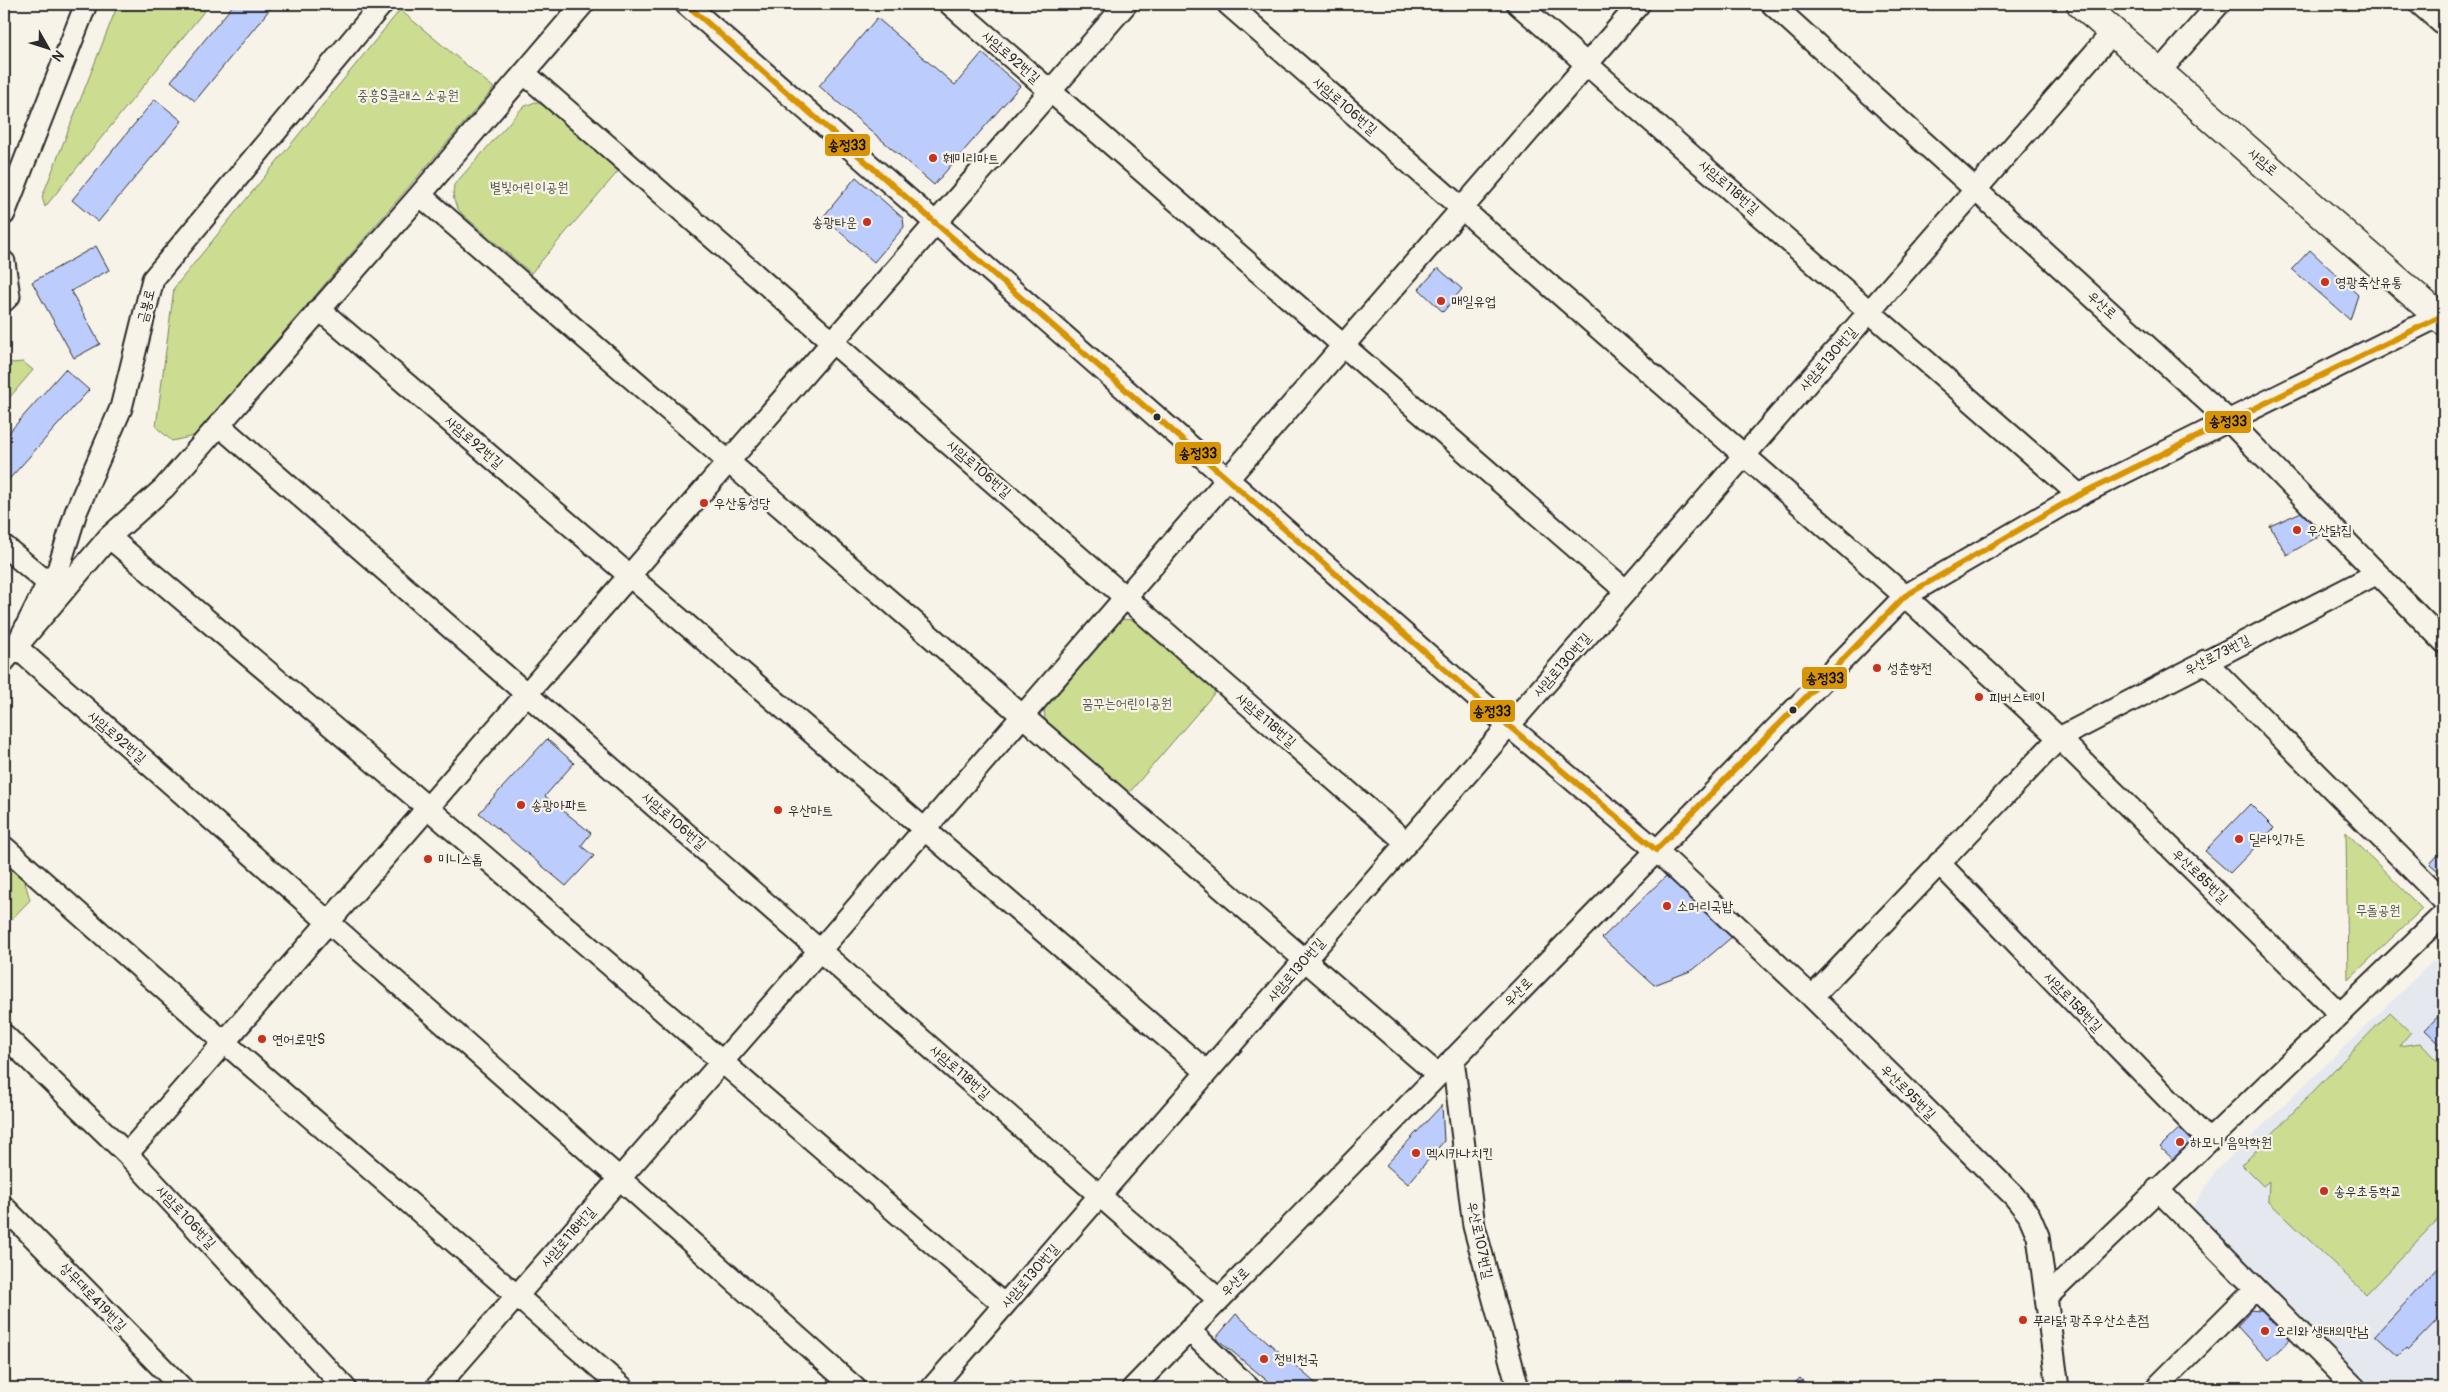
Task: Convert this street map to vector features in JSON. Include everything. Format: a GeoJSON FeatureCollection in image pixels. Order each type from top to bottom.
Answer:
{"type":"FeatureCollection","features":[{"type":"Feature","properties":{"kind":"main road","name":"사암로"},"geometry":{"type":"LineString","coordinates":[[2081,4],[2442,317]]}},
{"type":"Feature","properties":{"kind":"street"},"geometry":{"type":"LineString","coordinates":[[4,214],[86,4]]}},
{"type":"Feature","properties":{"kind":"street","name":"금봉로"},"geometry":{"type":"LineString","coordinates":[[10,654],[48,583],[58,570],[76,512],[121,408],[153,279],[382,4]]}},
{"type":"Feature","properties":{"kind":"street"},"geometry":{"type":"LineString","coordinates":[[10,654],[109,537],[164,488],[420,195],[583,4]]}},
{"type":"Feature","properties":{"kind":"street","name":"우산로95번길"},"geometry":{"type":"LineString","coordinates":[[686,4],[1509,726],[1656,850],[1812,997],[2014,1196],[2029,1215],[2038,1236],[2058,1388]]}},
{"type":"Feature","properties":{"kind":"street","name":"사암로92번길"},"geometry":{"type":"LineString","coordinates":[[950,4],[1050,91]]}},
{"type":"Feature","properties":{"kind":"street"},"geometry":{"type":"LineString","coordinates":[[4,1035],[127,1154],[1126,4]]}},
{"type":"Feature","properties":{"kind":"street","name":"사암로106번길"},"geometry":{"type":"LineString","coordinates":[[1228,4],[1462,208]]}},
{"type":"Feature","properties":{"kind":"street"},"geometry":{"type":"LineString","coordinates":[[1518,4],[1587,64]]}},
{"type":"Feature","properties":{"kind":"street","name":"사암로118번길"},"geometry":{"type":"LineString","coordinates":[[436,1388],[820,950],[1639,4]]}},
{"type":"Feature","properties":{"kind":"street"},"geometry":{"type":"LineString","coordinates":[[1772,4],[1976,189]]}},
{"type":"Feature","properties":{"kind":"street"},"geometry":{"type":"LineString","coordinates":[[2159,72],[2219,4]]}},
{"type":"Feature","properties":{"kind":"street"},"geometry":{"type":"LineString","coordinates":[[2420,4],[2444,25]]}},
{"type":"Feature","properties":{"kind":"street","name":"사암로130번길"},"geometry":{"type":"LineString","coordinates":[[932,1388],[2113,32]]}},
{"type":"Feature","properties":{"kind":"street","name":"사암로118번길"},"geometry":{"type":"LineString","coordinates":[[1587,64],[1870,311]]}},
{"type":"Feature","properties":{"kind":"street"},"geometry":{"type":"LineString","coordinates":[[524,72],[833,342]]}},
{"type":"Feature","properties":{"kind":"street"},"geometry":{"type":"LineString","coordinates":[[1050,91],[1626,591]]}},
{"type":"Feature","properties":{"kind":"street","name":"우산로"},"geometry":{"type":"LineString","coordinates":[[1976,189],[2228,420]]}},
{"type":"Feature","properties":{"kind":"street"},"geometry":{"type":"LineString","coordinates":[[420,195],[1438,1075]]}},
{"type":"Feature","properties":{"kind":"street"},"geometry":{"type":"LineString","coordinates":[[1462,208],[1905,596]]}},
{"type":"Feature","properties":{"kind":"street"},"geometry":{"type":"LineString","coordinates":[[4,262],[9,296],[4,301]]}},
{"type":"Feature","properties":{"kind":"street","name":"사암로92번길"},"geometry":{"type":"LineString","coordinates":[[319,309],[629,576]]}},
{"type":"Feature","properties":{"kind":"street"},"geometry":{"type":"LineString","coordinates":[[1870,311],[2079,495]]}},
{"type":"Feature","properties":{"kind":"street","name":"우산로"},"geometry":{"type":"LineString","coordinates":[[1133,1388],[1905,596],[2079,495],[2228,420],[2442,317]]}},
{"type":"Feature","properties":{"kind":"street","name":"사암로106번길"},"geometry":{"type":"LineString","coordinates":[[833,342],[1125,597]]}},
{"type":"Feature","properties":{"kind":"street"},"geometry":{"type":"LineString","coordinates":[[2228,420],[2444,642]]}},
{"type":"Feature","properties":{"kind":"street"},"geometry":{"type":"LineString","coordinates":[[219,425],[527,693]]}},
{"type":"Feature","properties":{"kind":"street"},"geometry":{"type":"LineString","coordinates":[[109,537],[428,808],[1004,1305]]}},
{"type":"Feature","properties":{"kind":"street"},"geometry":{"type":"LineString","coordinates":[[4,546],[48,583]]}},
{"type":"Feature","properties":{"kind":"street","name":"우산로73번길"},"geometry":{"type":"LineString","coordinates":[[2059,738],[2376,574]]}},
{"type":"Feature","properties":{"kind":"street"},"geometry":{"type":"LineString","coordinates":[[629,576],[1207,1072]]}},
{"type":"Feature","properties":{"kind":"street","name":"우산로85번길"},"geometry":{"type":"LineString","coordinates":[[1905,596],[2059,738],[2340,1014]]}},
{"type":"Feature","properties":{"kind":"street","name":"사암로118번길"},"geometry":{"type":"LineString","coordinates":[[1125,597],[1407,843]]}},
{"type":"Feature","properties":{"kind":"street","name":"사암로92번길"},"geometry":{"type":"LineString","coordinates":[[10,654],[327,923]]}},
{"type":"Feature","properties":{"kind":"street"},"geometry":{"type":"LineString","coordinates":[[2205,661],[2444,901]]}},
{"type":"Feature","properties":{"kind":"street","name":"사암로106번길"},"geometry":{"type":"LineString","coordinates":[[527,693],[820,950]]}},
{"type":"Feature","properties":{"kind":"street"},"geometry":{"type":"LineString","coordinates":[[1812,997],[2059,738]]}},
{"type":"Feature","properties":{"kind":"street"},"geometry":{"type":"LineString","coordinates":[[4,847],[224,1042],[623,1388]]}},
{"type":"Feature","properties":{"kind":"street","name":"사암로158번길"},"geometry":{"type":"LineString","coordinates":[[1939,863],[2208,1140]]}},
{"type":"Feature","properties":{"kind":"street"},"geometry":{"type":"LineString","coordinates":[[327,923],[619,1178],[854,1388]]}},
{"type":"Feature","properties":{"kind":"street"},"geometry":{"type":"LineString","coordinates":[[2047,1297],[2340,1014],[2441,924]]}},
{"type":"Feature","properties":{"kind":"street","name":"사암로118번길"},"geometry":{"type":"LineString","coordinates":[[820,950],[1218,1299]]}},
{"type":"Feature","properties":{"kind":"street","name":"우산로107번길"},"geometry":{"type":"LineString","coordinates":[[1453,1059],[1474,1226],[1518,1388]]}},
{"type":"Feature","properties":{"kind":"street","name":"사암로106번길"},"geometry":{"type":"LineString","coordinates":[[127,1154],[345,1388]]}},
{"type":"Feature","properties":{"kind":"street"},"geometry":{"type":"LineString","coordinates":[[2157,1189],[2352,1387]]}},
{"type":"Feature","properties":{"kind":"street","name":"상무대로419번길"},"geometry":{"type":"LineString","coordinates":[[4,1206],[182,1388]]}},
{"type":"Feature","properties":{"kind":"street"},"geometry":{"type":"LineString","coordinates":[[2156,1388],[2255,1289]]}},
{"type":"Feature","properties":{"kind":"street"},"geometry":{"type":"LineString","coordinates":[[1189,1330],[1249,1388]]}},
{"type":"Feature","properties":{"kind":"shaded area","name":"송우초등학교"},"geometry":{"type":"Polygon","coordinates":[[[2433,961],[2444,962],[2444,1388],[2372,1388],[2191,1210],[2216,1171],[2433,961]]]}},
{"type":"Feature","properties":{"kind":"green space"},"geometry":{"type":"Polygon","coordinates":[[[118,4],[210,4],[45,207],[42,197],[118,4]]]}},
{"type":"Feature","properties":{"kind":"green space","name":"중흥S클래스 소공원"},"geometry":{"type":"Polygon","coordinates":[[[400,10],[494,88],[194,436],[172,441],[156,427],[174,288],[400,10]]]}},
{"type":"Feature","properties":{"kind":"green space","name":"별빛어린이공원"},"geometry":{"type":"Polygon","coordinates":[[[535,102],[551,108],[621,168],[531,273],[462,214],[455,204],[453,193],[454,185],[523,107],[535,102]]]}},
{"type":"Feature","properties":{"kind":"green space"},"geometry":{"type":"Polygon","coordinates":[[[4,359],[11,363],[23,362],[33,370],[4,404],[4,359]]]}},
{"type":"Feature","properties":{"kind":"green space","name":"꿈꾸는어린이공원"},"geometry":{"type":"Polygon","coordinates":[[[1120,619],[1135,620],[1217,690],[1129,793],[1045,720],[1044,706],[1120,619]]]}},
{"type":"Feature","properties":{"kind":"green space","name":"무돌공원"},"geometry":{"type":"Polygon","coordinates":[[[2346,832],[2422,909],[2348,980],[2346,832]]]}},
{"type":"Feature","properties":{"kind":"green space"},"geometry":{"type":"Polygon","coordinates":[[[4,863],[24,879],[30,900],[4,927],[4,863]]]}},
{"type":"Feature","properties":{"kind":"green space"},"geometry":{"type":"Polygon","coordinates":[[[2390,1012],[2411,1032],[2399,1046],[2420,1043],[2444,1068],[2444,1213],[2366,1294],[2268,1201],[2269,1181],[2263,1186],[2242,1165],[2390,1012]]]}},
{"type":"Feature","properties":{"kind":"building"},"geometry":{"type":"Polygon","coordinates":[[[234,4],[274,4],[195,101],[171,81],[234,4]]]}},
{"type":"Feature","properties":{"kind":"building"},"geometry":{"type":"Polygon","coordinates":[[[877,18],[955,85],[982,53],[1020,86],[934,185],[819,86],[877,18]]]}},
{"type":"Feature","properties":{"kind":"building"},"geometry":{"type":"Polygon","coordinates":[[[155,99],[182,121],[98,222],[72,200],[155,99]]]}},
{"type":"Feature","properties":{"kind":"building","name":"송광타운"},"geometry":{"type":"Polygon","coordinates":[[[856,177],[903,218],[904,227],[874,262],[823,217],[856,177]]]}},
{"type":"Feature","properties":{"kind":"building"},"geometry":{"type":"Polygon","coordinates":[[[96,246],[109,270],[71,291],[100,344],[74,358],[32,282],[96,246]]]}},
{"type":"Feature","properties":{"kind":"building","name":"영광축산유통"},"geometry":{"type":"Polygon","coordinates":[[[2310,250],[2358,295],[2350,320],[2292,269],[2310,250]]]}},
{"type":"Feature","properties":{"kind":"building","name":"매일유업"},"geometry":{"type":"Polygon","coordinates":[[[1438,268],[1462,289],[1443,312],[1419,289],[1438,268]]]}},
{"type":"Feature","properties":{"kind":"building"},"geometry":{"type":"Polygon","coordinates":[[[65,369],[89,390],[4,485],[4,438],[65,369]]]}},
{"type":"Feature","properties":{"kind":"building","name":"우산닭집"},"geometry":{"type":"Polygon","coordinates":[[[2308,509],[2324,533],[2287,555],[2270,526],[2308,509]]]}},
{"type":"Feature","properties":{"kind":"building","name":"송광아파트"},"geometry":{"type":"Polygon","coordinates":[[[547,739],[574,763],[545,796],[591,833],[581,846],[594,856],[566,886],[479,813],[547,739]]]}},
{"type":"Feature","properties":{"kind":"building","name":"딜라잇가든"},"geometry":{"type":"Polygon","coordinates":[[[2250,804],[2274,828],[2230,873],[2205,851],[2250,804]]]}},
{"type":"Feature","properties":{"kind":"building"},"geometry":{"type":"Polygon","coordinates":[[[2444,848],[2444,876],[2430,864],[2444,848]]]}},
{"type":"Feature","properties":{"kind":"building","name":"소머리국밥"},"geometry":{"type":"Polygon","coordinates":[[[1666,876],[1733,936],[1693,970],[1654,985],[1602,938],[1666,876]]]}},
{"type":"Feature","properties":{"kind":"building"},"geometry":{"type":"Polygon","coordinates":[[[2444,1010],[2444,1048],[2425,1030],[2444,1010]]]}},
{"type":"Feature","properties":{"kind":"building","name":"멕시카나치킨"},"geometry":{"type":"Polygon","coordinates":[[[1442,1105],[1444,1141],[1408,1184],[1386,1165],[1442,1105]]]}},
{"type":"Feature","properties":{"kind":"building","name":"하모니 음악학원"},"geometry":{"type":"Polygon","coordinates":[[[2185,1123],[2199,1137],[2175,1161],[2160,1147],[2185,1123]]]}},
{"type":"Feature","properties":{"kind":"building"},"geometry":{"type":"Polygon","coordinates":[[[2444,1262],[2444,1313],[2408,1350],[2406,1348],[2398,1356],[2375,1335],[2444,1262]]]}},
{"type":"Feature","properties":{"kind":"building","name":"오리와 생태의만남"},"geometry":{"type":"Polygon","coordinates":[[[2252,1310],[2268,1312],[2293,1337],[2268,1360],[2237,1326],[2252,1310]]]}},
{"type":"Feature","properties":{"kind":"building","name":"정비천국"},"geometry":{"type":"Polygon","coordinates":[[[1236,1314],[1321,1388],[1276,1388],[1216,1338],[1236,1314]]]}},
{"type":"Feature","properties":{"kind":"building"},"geometry":{"type":"Polygon","coordinates":[[[1800,1378],[1810,1388],[1789,1388],[1800,1378]]]}},
{"type":"Feature","properties":{"kind":"building"},"geometry":{"type":"Polygon","coordinates":[[[1011,1379],[1021,1388],[1002,1388],[1011,1379]]]}},
{"type":"Feature","properties":{"kind":"transit line","name":"송정33"},"geometry":{"type":"LineString","coordinates":[[686,4],[1509,726],[1656,850]]}},
{"type":"Feature","properties":{"kind":"transit line","name":"송정33"},"geometry":{"type":"LineString","coordinates":[[1656,850],[1905,596],[2079,495],[2444,315]]}},
{"type":"Feature","properties":{"kind":"place","name":"훼미리마트"},"geometry":{"type":"Point","coordinates":[933,158]}},
{"type":"Feature","properties":{"kind":"place","name":"송광타운"},"geometry":{"type":"Point","coordinates":[867,222]}},
{"type":"Feature","properties":{"kind":"place","name":"영광축산유통"},"geometry":{"type":"Point","coordinates":[2325,282]}},
{"type":"Feature","properties":{"kind":"place","name":"매일유업"},"geometry":{"type":"Point","coordinates":[1441,301]}},
{"type":"Feature","properties":{"kind":"place","name":"우산동성당"},"geometry":{"type":"Point","coordinates":[704,503]}},
{"type":"Feature","properties":{"kind":"place","name":"우산닭집"},"geometry":{"type":"Point","coordinates":[2297,530]}},
{"type":"Feature","properties":{"kind":"place","name":"성춘향전"},"geometry":{"type":"Point","coordinates":[1877,668]}},
{"type":"Feature","properties":{"kind":"place","name":"피버스테이"},"geometry":{"type":"Point","coordinates":[1979,697]}},
{"type":"Feature","properties":{"kind":"place","name":"송광아파트"},"geometry":{"type":"Point","coordinates":[521,805]}},
{"type":"Feature","properties":{"kind":"place","name":"우산마트"},"geometry":{"type":"Point","coordinates":[778,810]}},
{"type":"Feature","properties":{"kind":"place","name":"딜라잇가든"},"geometry":{"type":"Point","coordinates":[2239,839]}},
{"type":"Feature","properties":{"kind":"place","name":"미니스톱"},"geometry":{"type":"Point","coordinates":[428,859]}},
{"type":"Feature","properties":{"kind":"place","name":"소머리국밥"},"geometry":{"type":"Point","coordinates":[1667,906]}},
{"type":"Feature","properties":{"kind":"place","name":"연어로만S"},"geometry":{"type":"Point","coordinates":[262,1039]}},
{"type":"Feature","properties":{"kind":"place","name":"하모니 음악학원"},"geometry":{"type":"Point","coordinates":[2180,1142]}},
{"type":"Feature","properties":{"kind":"place","name":"멕시카나치킨"},"geometry":{"type":"Point","coordinates":[1416,1153]}},
{"type":"Feature","properties":{"kind":"place","name":"송우초등학교"},"geometry":{"type":"Point","coordinates":[2324,1191]}},
{"type":"Feature","properties":{"kind":"place","name":"푸라닭 광주우산소촌점"},"geometry":{"type":"Point","coordinates":[2023,1320]}},
{"type":"Feature","properties":{"kind":"place","name":"오리와 생태의만남"},"geometry":{"type":"Point","coordinates":[2265,1331]}},
{"type":"Feature","properties":{"kind":"place","name":"정비천국"},"geometry":{"type":"Point","coordinates":[1264,1359]}}]}
